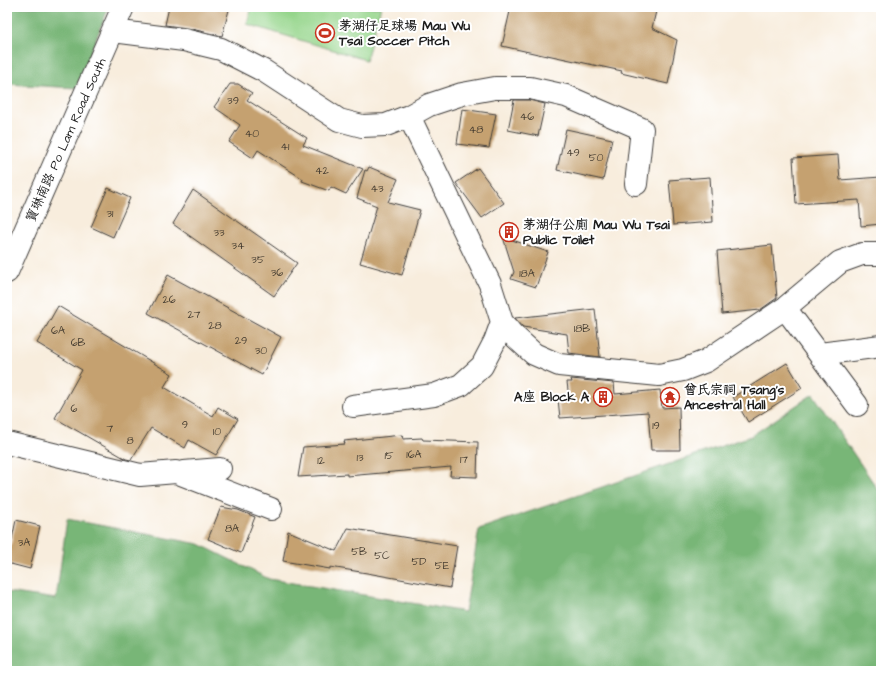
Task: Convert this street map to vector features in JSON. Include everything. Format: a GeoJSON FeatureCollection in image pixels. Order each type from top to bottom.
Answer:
{"type":"FeatureCollection","features":[{"type":"Feature","properties":{"kind":"street","name":"寶琳南路 Po Lam Road South"},"geometry":{"type":"LineString","coordinates":[[7,272],[123,7]]}},
{"type":"Feature","properties":{"kind":"street"},"geometry":{"type":"LineString","coordinates":[[113,31],[184,40],[221,49],[264,71],[339,120],[362,126],[386,124],[409,116],[429,105],[462,94],[495,88],[530,88],[566,96],[642,129],[636,184]]}},
{"type":"Feature","properties":{"kind":"street"},"geometry":{"type":"LineString","coordinates":[[409,116],[490,284],[502,322],[513,335],[534,354],[559,365],[659,374],[683,370],[706,361],[785,308],[840,262],[862,254],[881,254]]}},
{"type":"Feature","properties":{"kind":"street"},"geometry":{"type":"LineString","coordinates":[[785,308],[857,405]]}},
{"type":"Feature","properties":{"kind":"street"},"geometry":{"type":"LineString","coordinates":[[353,406],[434,395],[461,385],[482,366],[502,322]]}},
{"type":"Feature","properties":{"kind":"street"},"geometry":{"type":"LineString","coordinates":[[820,354],[881,346]]}},
{"type":"Feature","properties":{"kind":"street"},"geometry":{"type":"LineString","coordinates":[[7,443],[140,475],[220,469]]}},
{"type":"Feature","properties":{"kind":"street"},"geometry":{"type":"LineString","coordinates":[[176,472],[271,509]]}},
{"type":"Feature","properties":{"kind":"green space"},"geometry":{"type":"Polygon","coordinates":[[[7,7],[109,7],[76,88],[7,84],[7,7]]]}},
{"type":"Feature","properties":{"kind":"green space","name":"茅湖仔足球場 Mau Wu Tsai Soccer Pitch"},"geometry":{"type":"Polygon","coordinates":[[[252,7],[381,7],[366,60],[247,24],[252,7]]]}},
{"type":"Feature","properties":{"kind":"green space"},"geometry":{"type":"Polygon","coordinates":[[[813,394],[881,494],[881,671],[7,671],[7,592],[56,599],[67,519],[199,544],[269,579],[465,612],[479,529],[751,436],[813,394]]]}},
{"type":"Feature","properties":{"kind":"building"},"geometry":{"type":"Polygon","coordinates":[[[169,7],[216,7],[229,10],[222,36],[187,28],[165,25],[169,7]]]}},
{"type":"Feature","properties":{"kind":"building"},"geometry":{"type":"Polygon","coordinates":[[[511,7],[657,7],[652,28],[677,40],[668,84],[621,73],[622,71],[502,46],[511,7]]]}},
{"type":"Feature","properties":{"kind":"building"},"geometry":{"type":"Polygon","coordinates":[[[230,84],[238,84],[252,93],[247,100],[307,138],[303,145],[363,169],[346,194],[331,187],[329,191],[302,181],[303,179],[258,150],[253,158],[229,142],[240,125],[214,107],[230,84]]]}},
{"type":"Feature","properties":{"kind":"building"},"geometry":{"type":"Polygon","coordinates":[[[514,100],[529,100],[545,104],[538,136],[508,130],[514,100]]]}},
{"type":"Feature","properties":{"kind":"building"},"geometry":{"type":"Polygon","coordinates":[[[462,109],[496,114],[489,148],[457,144],[462,109]]]}},
{"type":"Feature","properties":{"kind":"building"},"geometry":{"type":"Polygon","coordinates":[[[566,129],[612,139],[603,180],[557,170],[566,129]]]}},
{"type":"Feature","properties":{"kind":"building"},"geometry":{"type":"Polygon","coordinates":[[[838,155],[840,180],[881,177],[881,224],[861,226],[859,200],[796,204],[793,158],[838,155]]]}},
{"type":"Feature","properties":{"kind":"building"},"geometry":{"type":"Polygon","coordinates":[[[369,167],[398,179],[388,202],[420,210],[402,275],[360,263],[377,206],[357,198],[365,170],[367,171],[369,167]]]}},
{"type":"Feature","properties":{"kind":"building"},"geometry":{"type":"Polygon","coordinates":[[[478,168],[504,203],[482,218],[456,183],[478,168]]]}},
{"type":"Feature","properties":{"kind":"building"},"geometry":{"type":"Polygon","coordinates":[[[710,177],[713,222],[673,225],[669,180],[710,177]]]}},
{"type":"Feature","properties":{"kind":"building"},"geometry":{"type":"Polygon","coordinates":[[[108,188],[130,198],[113,237],[91,227],[108,188]]]}},
{"type":"Feature","properties":{"kind":"building"},"geometry":{"type":"Polygon","coordinates":[[[193,190],[297,263],[274,296],[173,224],[193,190]]]}},
{"type":"Feature","properties":{"kind":"building"},"geometry":{"type":"Polygon","coordinates":[[[503,237],[548,252],[536,287],[511,279],[514,272],[503,237]]]}},
{"type":"Feature","properties":{"kind":"building"},"geometry":{"type":"Polygon","coordinates":[[[772,245],[777,298],[760,310],[722,314],[717,251],[772,245]]]}},
{"type":"Feature","properties":{"kind":"building"},"geometry":{"type":"Polygon","coordinates":[[[168,275],[281,337],[262,375],[148,313],[168,275]]]}},
{"type":"Feature","properties":{"kind":"building"},"geometry":{"type":"Polygon","coordinates":[[[58,306],[172,374],[164,387],[213,416],[218,407],[238,419],[216,455],[189,440],[185,448],[151,428],[131,460],[126,459],[55,418],[82,370],[37,343],[58,306]]]}},
{"type":"Feature","properties":{"kind":"building"},"geometry":{"type":"Polygon","coordinates":[[[595,309],[600,357],[569,353],[567,334],[523,327],[515,318],[595,309]]]}},
{"type":"Feature","properties":{"kind":"building"},"geometry":{"type":"Polygon","coordinates":[[[787,363],[802,388],[748,422],[733,397],[787,363]]]}},
{"type":"Feature","properties":{"kind":"building"},"geometry":{"type":"Polygon","coordinates":[[[571,379],[614,383],[615,394],[660,390],[662,408],[679,407],[680,450],[651,450],[648,412],[560,418],[558,399],[569,398],[567,382],[572,382],[571,379]]]}},
{"type":"Feature","properties":{"kind":"building"},"geometry":{"type":"Polygon","coordinates":[[[402,435],[403,439],[422,438],[423,440],[478,442],[477,477],[450,476],[451,467],[347,476],[347,474],[298,477],[303,447],[345,444],[344,441],[402,435]]]}},
{"type":"Feature","properties":{"kind":"building"},"geometry":{"type":"Polygon","coordinates":[[[221,507],[238,510],[255,517],[241,553],[208,539],[221,507]]]}},
{"type":"Feature","properties":{"kind":"building"},"geometry":{"type":"Polygon","coordinates":[[[16,520],[40,526],[30,569],[7,563],[16,520]]]}},
{"type":"Feature","properties":{"kind":"building"},"geometry":{"type":"Polygon","coordinates":[[[348,528],[457,546],[450,588],[330,567],[330,569],[283,561],[288,531],[336,551],[348,528]]]}},
{"type":"Feature","properties":{"kind":"place","name":"茅湖仔足球場 Mau Wu Tsai Soccer Pitch"},"geometry":{"type":"Point","coordinates":[325,33]}},
{"type":"Feature","properties":{"kind":"place","name":"茅湖仔公廁 Mau Wu Tsai Public Toilet"},"geometry":{"type":"Point","coordinates":[509,232]}},
{"type":"Feature","properties":{"kind":"place","name":"A座 Block A"},"geometry":{"type":"Point","coordinates":[603,397]}},
{"type":"Feature","properties":{"kind":"place","name":"曾氏宗祠 Tsang's Ancestral Hall"},"geometry":{"type":"Point","coordinates":[670,397]}}]}
